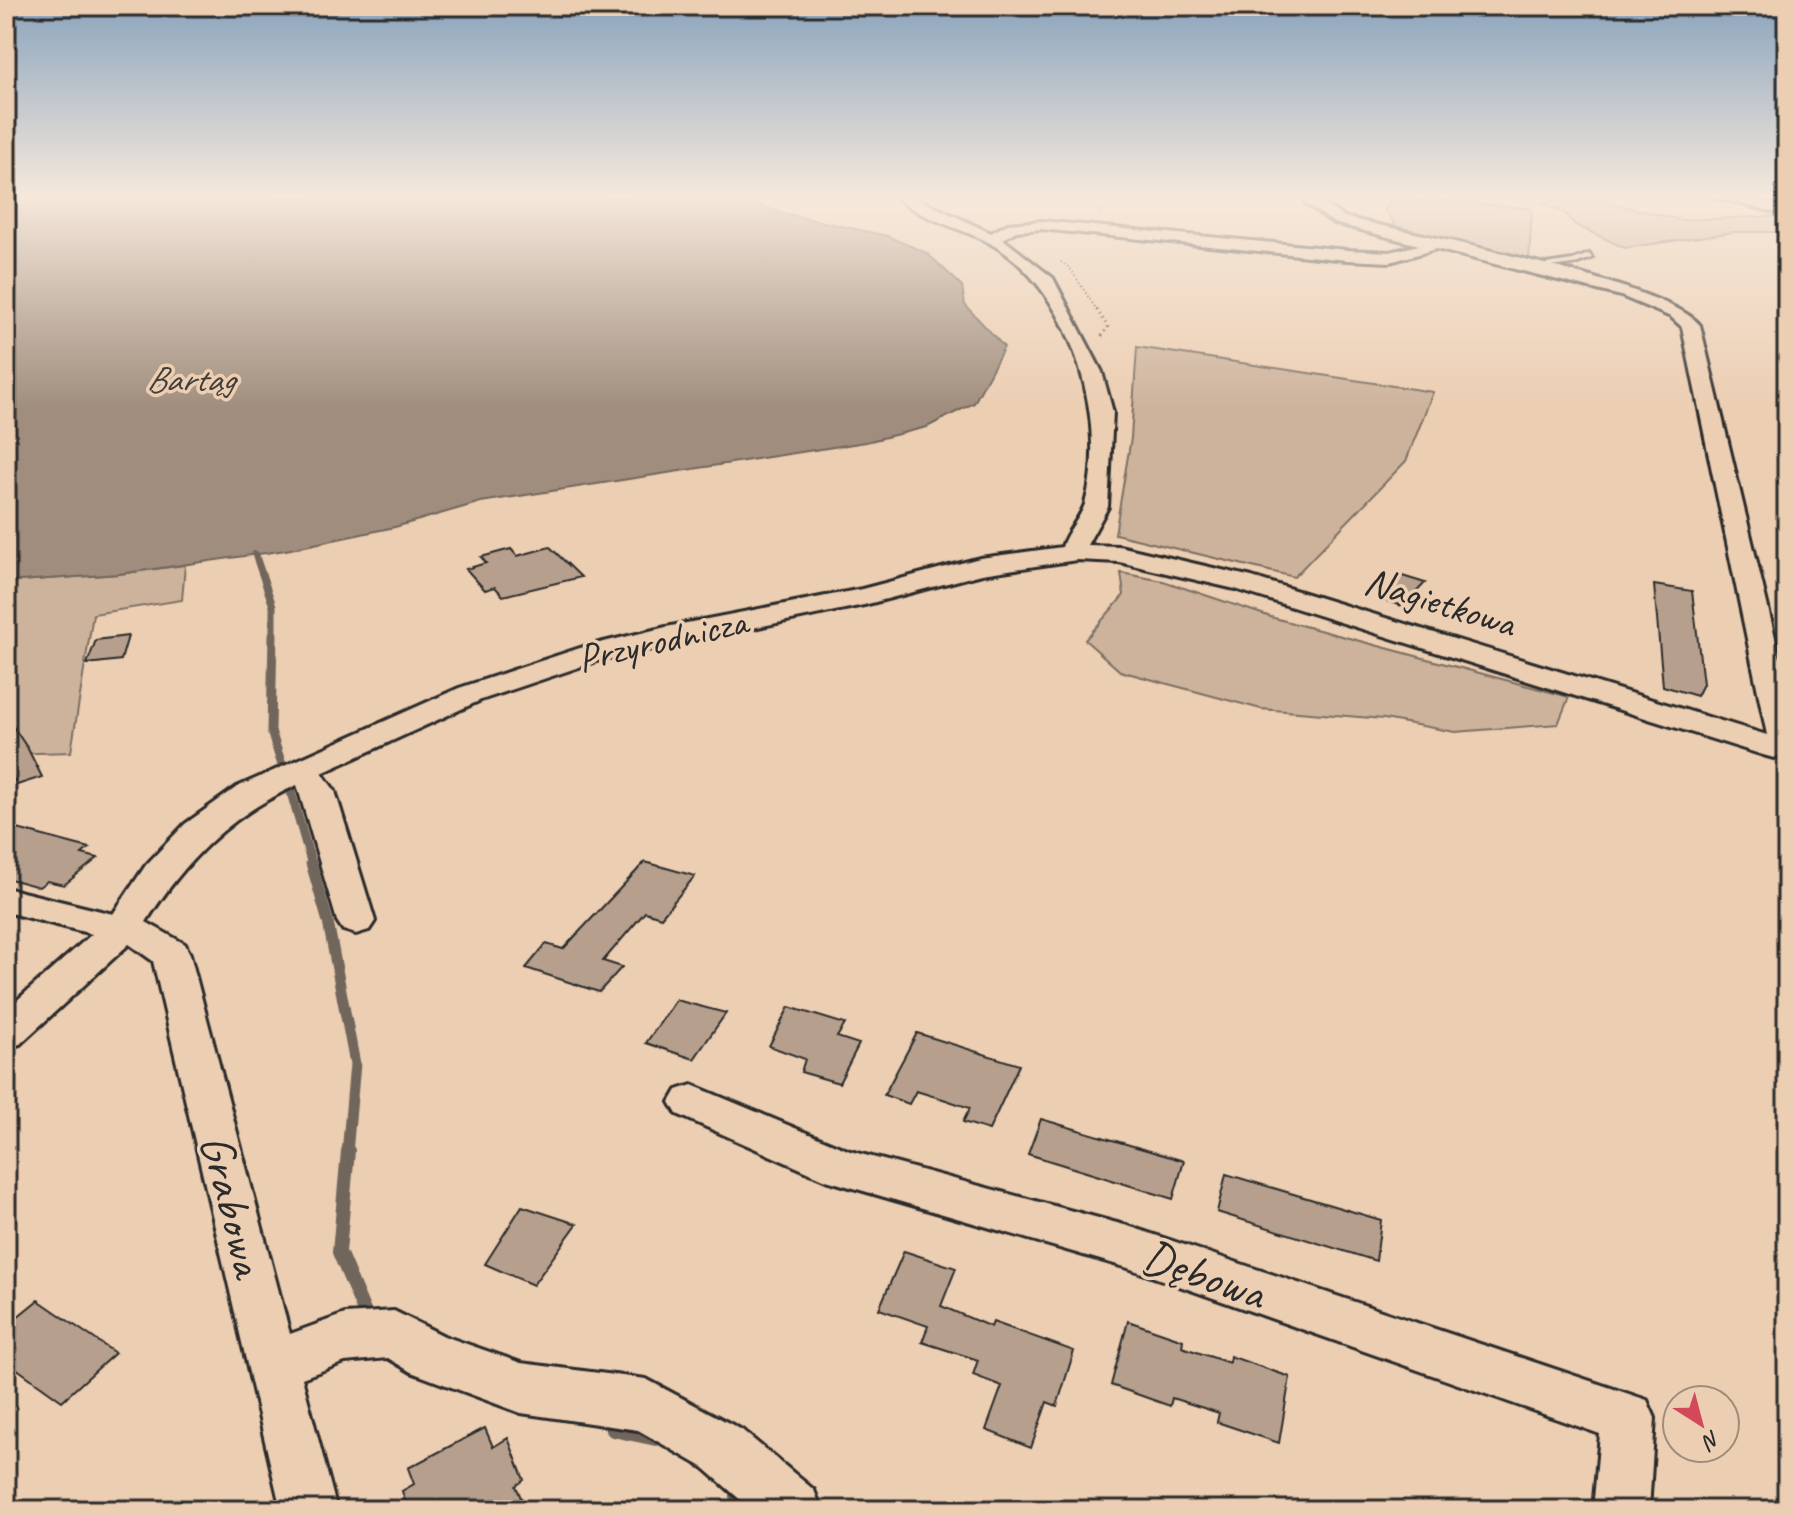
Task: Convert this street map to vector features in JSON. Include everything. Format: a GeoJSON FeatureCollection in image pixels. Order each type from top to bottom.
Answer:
{"type":"FeatureCollection","features":[{"type":"Feature","properties":{"kind":"street"},"geometry":{"type":"LineString","coordinates":[[1035,268],[1045,278],[1092,372],[1103,412],[1096,507],[1074,545],[1077,552]]}},
{"type":"Feature","properties":{"kind":"street","name":"Nagietkowa"},"geometry":{"type":"LineString","coordinates":[[1077,552],[1119,554],[1230,580],[1774,748],[1783,736],[1691,325],[1677,313],[1627,292],[1531,268]]}},
{"type":"Feature","properties":{"kind":"street","name":"Przyrodnicza"},"geometry":{"type":"LineString","coordinates":[[6,1033],[123,928],[159,873],[197,832],[249,794],[302,769],[470,694],[593,653],[666,635],[864,597],[980,566],[1077,552]]}},
{"type":"Feature","properties":{"kind":"street"},"geometry":{"type":"LineString","coordinates":[[302,769],[318,791],[356,921]]}},
{"type":"Feature","properties":{"kind":"street","name":"Grabowa"},"geometry":{"type":"LineString","coordinates":[[6,900],[143,934],[171,954],[309,1510]]}},
{"type":"Feature","properties":{"kind":"street","name":"Dębowa"},"geometry":{"type":"LineString","coordinates":[[692,1102],[842,1167],[1128,1247],[1628,1418],[1621,1510]]}},
{"type":"Feature","properties":{"kind":"street"},"geometry":{"type":"LineString","coordinates":[[273,1364],[345,1338],[394,1334],[429,1355],[521,1388],[646,1405],[723,1449],[794,1510]]}},
{"type":"Feature","properties":{"kind":"shaded area"},"geometry":{"type":"Polygon","coordinates":[[[1137,347],[1433,392],[1406,461],[1294,577],[1115,534],[1131,438],[1137,347]]]}},
{"type":"Feature","properties":{"kind":"shaded area"},"geometry":{"type":"Polygon","coordinates":[[[185,565],[182,600],[93,614],[71,752],[6,754],[6,582],[119,574],[185,565]]]}},
{"type":"Feature","properties":{"kind":"shaded area"},"geometry":{"type":"Polygon","coordinates":[[[1121,573],[1163,581],[1274,618],[1569,697],[1558,724],[1455,732],[1384,719],[1261,709],[1120,671],[1085,640],[1124,595],[1121,573]]]}},
{"type":"Feature","properties":{"kind":"water","name":"Bartąg"},"geometry":{"type":"Polygon","coordinates":[[[6,268],[943,268],[962,286],[965,305],[1004,347],[974,403],[927,427],[866,442],[481,502],[395,527],[286,550],[119,574],[6,582],[6,268]]]}},
{"type":"Feature","properties":{"kind":"building"},"geometry":{"type":"Polygon","coordinates":[[[550,547],[581,577],[503,596],[495,587],[485,590],[466,569],[486,563],[481,557],[511,549],[517,556],[550,547]]]}},
{"type":"Feature","properties":{"kind":"building"},"geometry":{"type":"Polygon","coordinates":[[[1399,575],[1425,583],[1403,606],[1377,598],[1399,575]]]}},
{"type":"Feature","properties":{"kind":"building"},"geometry":{"type":"Polygon","coordinates":[[[1654,585],[1692,591],[1703,684],[1697,696],[1663,686],[1654,585]]]}},
{"type":"Feature","properties":{"kind":"building"},"geometry":{"type":"Polygon","coordinates":[[[128,636],[121,660],[87,664],[96,640],[128,636]]]}},
{"type":"Feature","properties":{"kind":"building"},"geometry":{"type":"Polygon","coordinates":[[[6,716],[42,777],[17,785],[6,766],[6,716]]]}},
{"type":"Feature","properties":{"kind":"building"},"geometry":{"type":"Polygon","coordinates":[[[6,826],[89,848],[82,854],[98,858],[64,885],[47,881],[39,887],[6,878],[6,826]]]}},
{"type":"Feature","properties":{"kind":"building"},"geometry":{"type":"Polygon","coordinates":[[[645,862],[695,876],[661,917],[645,912],[603,961],[622,967],[599,992],[526,968],[546,944],[563,949],[645,862]]]}},
{"type":"Feature","properties":{"kind":"building"},"geometry":{"type":"Polygon","coordinates":[[[676,1000],[726,1013],[694,1059],[646,1043],[676,1000]]]}},
{"type":"Feature","properties":{"kind":"building"},"geometry":{"type":"Polygon","coordinates":[[[789,1007],[845,1024],[837,1037],[859,1044],[839,1083],[801,1072],[805,1059],[769,1046],[789,1007]]]}},
{"type":"Feature","properties":{"kind":"building"},"geometry":{"type":"Polygon","coordinates":[[[917,1033],[1019,1065],[989,1130],[963,1122],[970,1108],[943,1099],[916,1091],[909,1104],[884,1095],[917,1033]]]}},
{"type":"Feature","properties":{"kind":"building"},"geometry":{"type":"Polygon","coordinates":[[[1041,1119],[1184,1161],[1173,1199],[1028,1154],[1041,1119]]]}},
{"type":"Feature","properties":{"kind":"building"},"geometry":{"type":"Polygon","coordinates":[[[1226,1174],[1381,1220],[1376,1261],[1217,1212],[1226,1174]]]}},
{"type":"Feature","properties":{"kind":"building"},"geometry":{"type":"Polygon","coordinates":[[[522,1206],[577,1224],[533,1285],[485,1264],[522,1206]]]}},
{"type":"Feature","properties":{"kind":"building"},"geometry":{"type":"Polygon","coordinates":[[[904,1251],[956,1268],[941,1306],[991,1327],[993,1322],[1074,1351],[1057,1406],[1047,1402],[1031,1448],[986,1430],[1002,1386],[973,1375],[978,1360],[922,1342],[928,1326],[879,1309],[904,1251]]]}},
{"type":"Feature","properties":{"kind":"building"},"geometry":{"type":"Polygon","coordinates":[[[38,1300],[115,1353],[62,1401],[6,1361],[6,1326],[38,1300]]]}},
{"type":"Feature","properties":{"kind":"building"},"geometry":{"type":"Polygon","coordinates":[[[1128,1321],[1183,1340],[1182,1347],[1229,1363],[1230,1356],[1290,1377],[1279,1443],[1217,1422],[1219,1413],[1172,1398],[1170,1406],[1111,1385],[1128,1321]]]}},
{"type":"Feature","properties":{"kind":"building"},"geometry":{"type":"Polygon","coordinates":[[[485,1428],[493,1447],[508,1438],[524,1480],[516,1486],[526,1510],[408,1510],[402,1491],[414,1484],[408,1468],[485,1428]]]}},
{"type":"Feature","properties":{"kind":"waterway"},"geometry":{"type":"LineString","coordinates":[[255,554],[273,606],[273,634]]}},
{"type":"Feature","properties":{"kind":"waterway"},"geometry":{"type":"LineString","coordinates":[[273,634],[271,731],[283,768]]}},
{"type":"Feature","properties":{"kind":"waterway"},"geometry":{"type":"LineString","coordinates":[[290,789],[312,865]]}},
{"type":"Feature","properties":{"kind":"waterway"},"geometry":{"type":"LineString","coordinates":[[311,863],[328,922],[355,1064],[347,1153]]}},
{"type":"Feature","properties":{"kind":"waterway"},"geometry":{"type":"LineString","coordinates":[[348,1151],[339,1252],[366,1316]]}},
{"type":"Feature","properties":{"kind":"waterway"},"geometry":{"type":"LineString","coordinates":[[613,1430],[656,1439]]}},
{"type":"Feature","properties":{"kind":"waterway"},"geometry":{"type":"LineString","coordinates":[[736,1496],[752,1510]]}}]}
